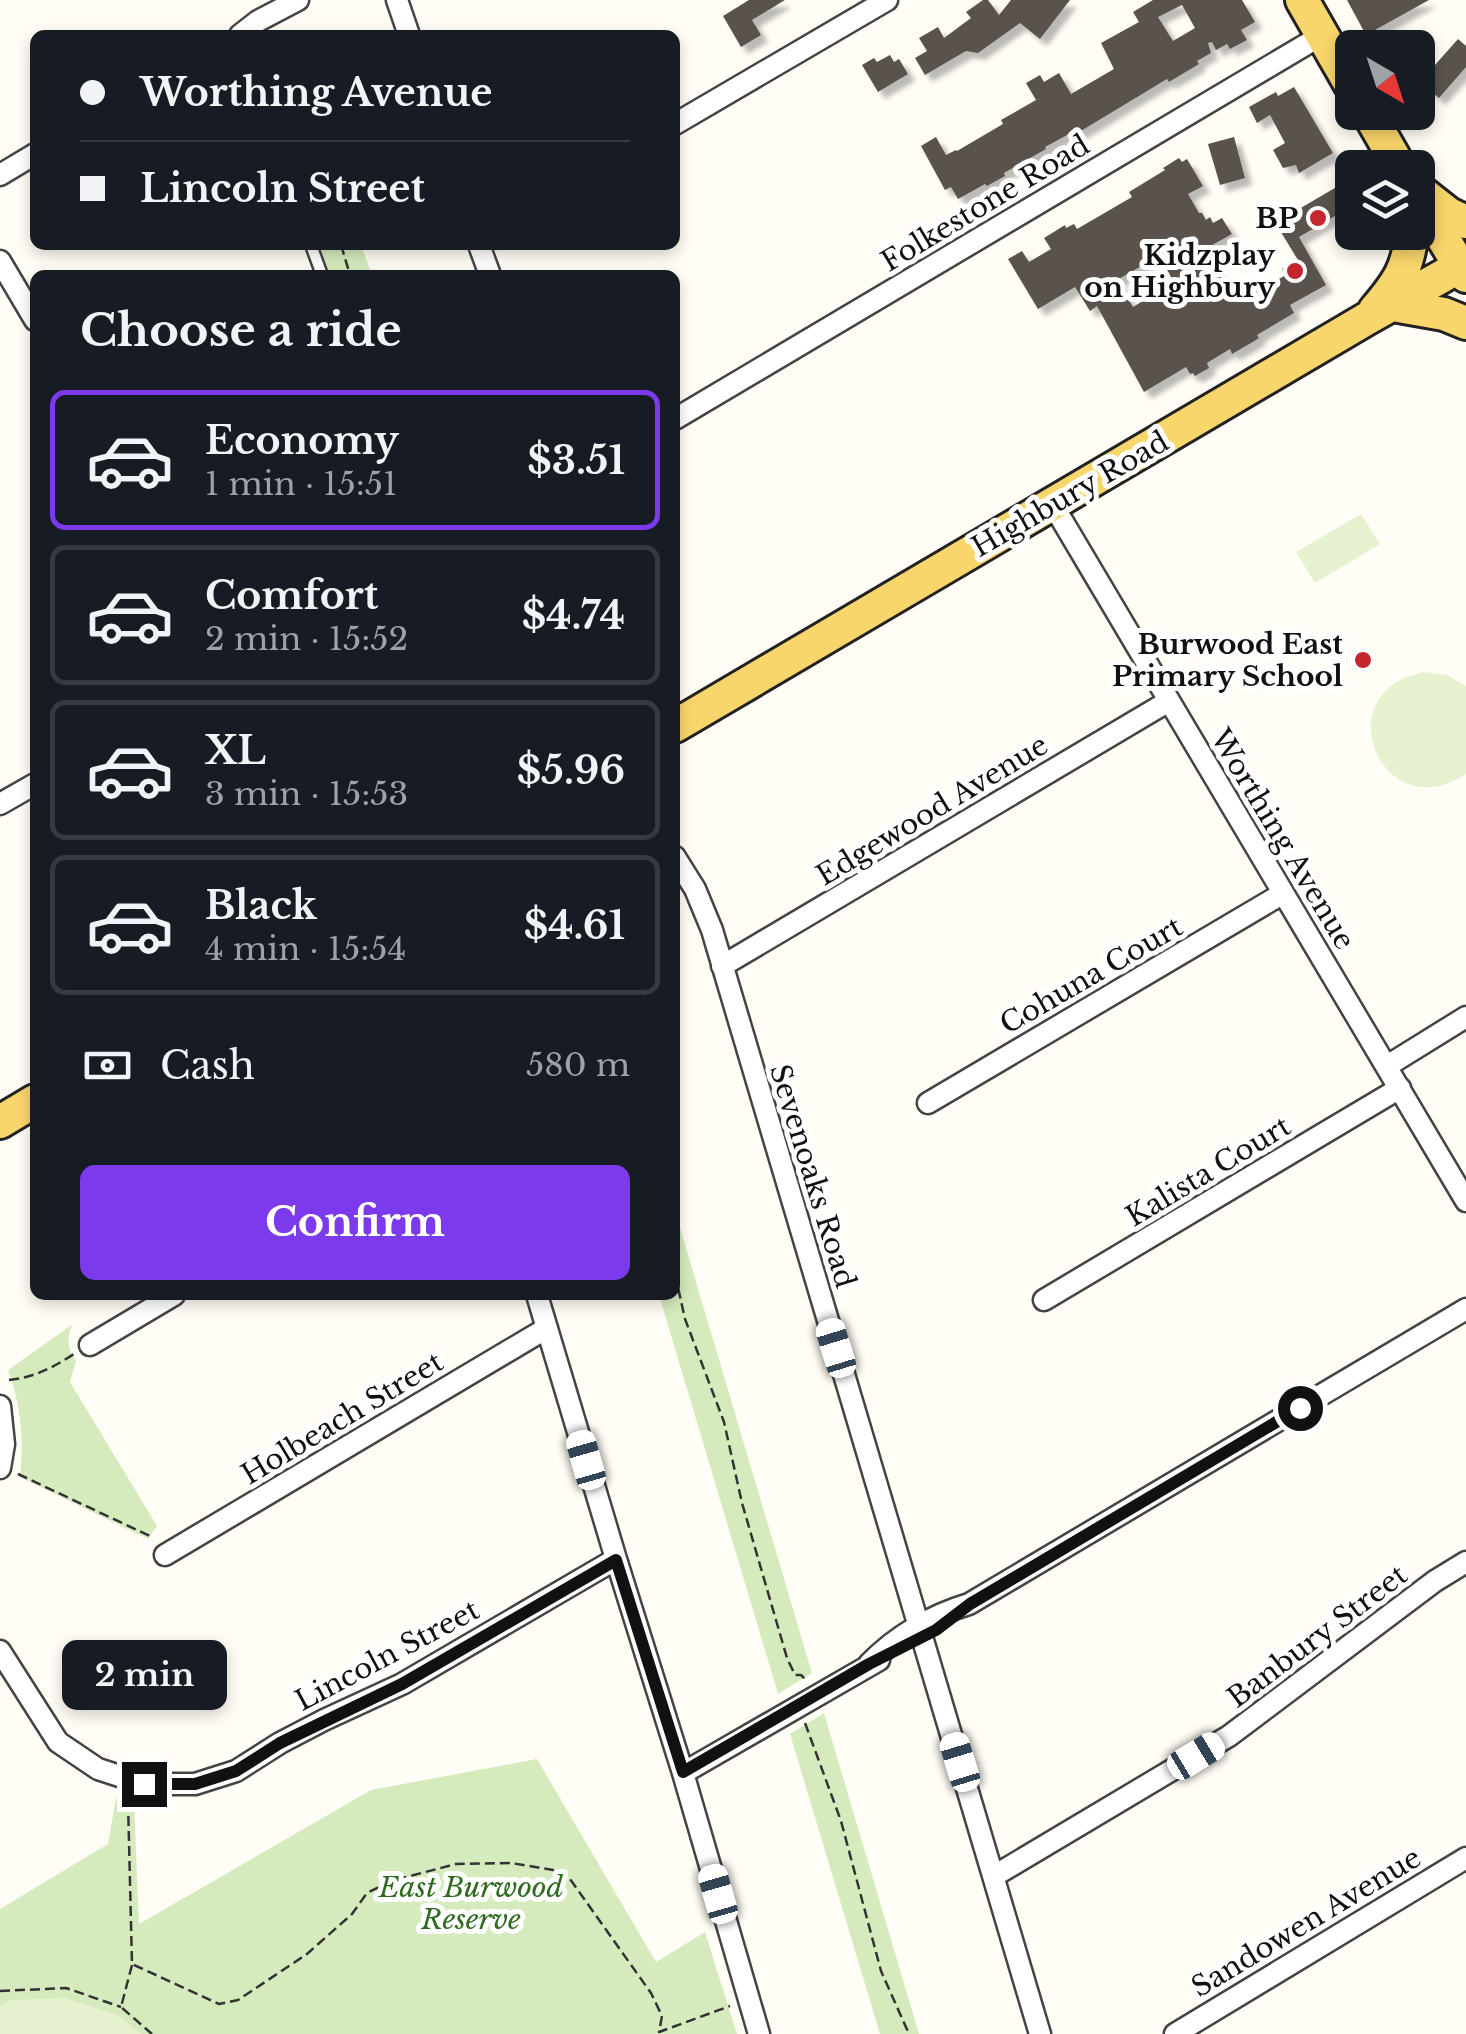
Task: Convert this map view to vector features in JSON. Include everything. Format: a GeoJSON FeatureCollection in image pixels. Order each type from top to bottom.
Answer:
{"type":"FeatureCollection","features":[{"type":"Feature","properties":{"kind":"main road"},"geometry":{"type":"LineString","coordinates":[[1302,0],[1335,58]]}},
{"type":"Feature","properties":{"kind":"main road"},"geometry":{"type":"LineString","coordinates":[[1435,202],[1466,222]]}},
{"type":"Feature","properties":{"kind":"main road"},"geometry":{"type":"LineString","coordinates":[[1435,223],[1464,268]]}},
{"type":"Feature","properties":{"kind":"main road"},"geometry":{"type":"LineString","coordinates":[[1411,250],[1381,312],[1444,314],[1466,323]]}},
{"type":"Feature","properties":{"kind":"main road","name":"Highbury Road"},"geometry":{"type":"LineString","coordinates":[[680,723],[1381,312],[1464,268]]}},
{"type":"Feature","properties":{"kind":"main road"},"geometry":{"type":"LineString","coordinates":[[0,1122],[30,1104]]}},
{"type":"Feature","properties":{"kind":"street"},"geometry":{"type":"LineString","coordinates":[[246,30],[298,0]]}},
{"type":"Feature","properties":{"kind":"street"},"geometry":{"type":"LineString","coordinates":[[397,0],[407,30]]}},
{"type":"Feature","properties":{"kind":"street"},"geometry":{"type":"LineString","coordinates":[[680,121],[887,0]]}},
{"type":"Feature","properties":{"kind":"street","name":"Folkestone Road"},"geometry":{"type":"LineString","coordinates":[[680,415],[1322,35]]}},
{"type":"Feature","properties":{"kind":"street"},"geometry":{"type":"LineString","coordinates":[[0,174],[30,157]]}},
{"type":"Feature","properties":{"kind":"street"},"geometry":{"type":"LineString","coordinates":[[0,260],[30,311]]}},
{"type":"Feature","properties":{"kind":"street","name":"Worthing Avenue"},"geometry":{"type":"LineString","coordinates":[[1053,504],[1466,1201]]}},
{"type":"Feature","properties":{"kind":"street","name":"Edgewood Avenue"},"geometry":{"type":"LineString","coordinates":[[722,966],[1169,701]]}},
{"type":"Feature","properties":{"kind":"street"},"geometry":{"type":"LineString","coordinates":[[0,804],[30,787]]}},
{"type":"Feature","properties":{"kind":"street","name":"Sevenoaks Road"},"geometry":{"type":"LineString","coordinates":[[680,865],[700,901],[722,966],[1040,2034]]}},
{"type":"Feature","properties":{"kind":"street","name":"Cohuna Court"},"geometry":{"type":"LineString","coordinates":[[928,1103],[1282,894]]}},
{"type":"Feature","properties":{"kind":"street"},"geometry":{"type":"LineString","coordinates":[[1386,1066],[1466,1018]]}},
{"type":"Feature","properties":{"kind":"street","name":"Kalista Court"},"geometry":{"type":"LineString","coordinates":[[1044,1300],[1400,1088]]}},
{"type":"Feature","properties":{"kind":"street"},"geometry":{"type":"LineString","coordinates":[[82,1350],[166,1300]]}},
{"type":"Feature","properties":{"kind":"street"},"geometry":{"type":"LineString","coordinates":[[539,1300],[759,2034]]}},
{"type":"Feature","properties":{"kind":"street"},"geometry":{"type":"LineString","coordinates":[[683,1772],[869,1664],[948,1611],[970,1604],[1466,1309]]}},
{"type":"Feature","properties":{"kind":"street","name":"Holbeach Street"},"geometry":{"type":"LineString","coordinates":[[166,1554],[547,1328]]}},
{"type":"Feature","properties":{"kind":"street"},"geometry":{"type":"LineString","coordinates":[[0,1406],[8,1471]]}},
{"type":"Feature","properties":{"kind":"street","name":"Lincoln Street"},"geometry":{"type":"LineString","coordinates":[[0,1651],[58,1742],[98,1770],[144,1784],[195,1784],[236,1771],[280,1743],[402,1684],[616,1560]]}},
{"type":"Feature","properties":{"kind":"street","name":"Banbury Street"},"geometry":{"type":"LineString","coordinates":[[994,1876],[1229,1736],[1435,1581],[1466,1562]]}},
{"type":"Feature","properties":{"kind":"street","name":"Sandowen Avenue"},"geometry":{"type":"LineString","coordinates":[[1175,2034],[1466,1858]]}},
{"type":"Feature","properties":{"kind":"path"},"geometry":{"type":"LineString","coordinates":[[680,1294],[692,1341],[724,1422],[742,1503],[787,1658],[795,1675],[804,1676],[817,1713],[804,1720],[841,1821],[881,1972],[908,2034]]}},
{"type":"Feature","properties":{"kind":"path"},"geometry":{"type":"LineString","coordinates":[[9,1380],[48,1371],[82,1350]]}},
{"type":"Feature","properties":{"kind":"path"},"geometry":{"type":"LineString","coordinates":[[8,1471],[152,1537]]}},
{"type":"Feature","properties":{"kind":"path"},"geometry":{"type":"LineString","coordinates":[[122,2007],[132,1964],[128,1803],[131,1780]]}},
{"type":"Feature","properties":{"kind":"path"},"geometry":{"type":"LineString","coordinates":[[132,1964],[219,2004],[238,2000],[307,1954],[352,1914],[367,1893],[391,1881],[456,1864],[546,1867],[565,1872],[633,1966],[662,2016],[659,2033]]}},
{"type":"Feature","properties":{"kind":"path"},"geometry":{"type":"LineString","coordinates":[[0,1991],[66,1988],[122,2007],[152,2034]]}},
{"type":"Feature","properties":{"kind":"path"},"geometry":{"type":"LineString","coordinates":[[659,2033],[749,1999]]}},
{"type":"Feature","properties":{"kind":"green space"},"geometry":{"type":"Polygon","coordinates":[[[321,250],[363,250],[370,270],[328,270],[321,250]]]}},
{"type":"Feature","properties":{"kind":"green space"},"geometry":{"type":"Polygon","coordinates":[[[1361,514],[1380,544],[1315,583],[1296,552],[1361,514]]]}},
{"type":"Feature","properties":{"kind":"green space"},"geometry":{"type":"Polygon","coordinates":[[[1423,672],[1447,675],[1466,686],[1466,774],[1438,786],[1414,786],[1394,776],[1380,759],[1372,739],[1372,717],[1381,696],[1400,680],[1423,672]]]}},
{"type":"Feature","properties":{"kind":"green space"},"geometry":{"type":"Polygon","coordinates":[[[680,1228],[812,1673],[778,1694],[660,1300],[680,1300],[680,1228]]]}},
{"type":"Feature","properties":{"kind":"green space"},"geometry":{"type":"Polygon","coordinates":[[[73,1324],[68,1343],[76,1361],[70,1382],[157,1526],[148,1539],[20,1477],[20,1422],[8,1370],[73,1324]]]}},
{"type":"Feature","properties":{"kind":"green space"},"geometry":{"type":"Polygon","coordinates":[[[824,1713],[919,2034],[880,2034],[790,1734],[824,1713]]]}},
{"type":"Feature","properties":{"kind":"green space","name":"East Burwood Reserve"},"geometry":{"type":"Polygon","coordinates":[[[537,1759],[656,1962],[705,1932],[737,2034],[0,2034],[0,1909],[108,1844],[116,1798],[134,1804],[139,1924],[371,1790],[537,1759]]]}},
{"type":"Feature","properties":{"kind":"green space"},"geometry":{"type":"Polygon","coordinates":[[[65,1998],[115,2014],[142,2034],[0,2034],[0,2005],[10,2000],[65,1998]]]}},
{"type":"Feature","properties":{"kind":"building"},"geometry":{"type":"Polygon","coordinates":[[[749,0],[785,0],[752,20],[761,35],[741,47],[723,16],[749,0]]]}},
{"type":"Feature","properties":{"kind":"building"},"geometry":{"type":"Polygon","coordinates":[[[988,0],[999,15],[1011,0],[1070,0],[1040,39],[1020,23],[978,53],[966,51],[925,75],[915,58],[927,51],[919,38],[938,27],[944,38],[971,18],[966,12],[988,0]]]}},
{"type":"Feature","properties":{"kind":"building"},"geometry":{"type":"Polygon","coordinates":[[[1153,0],[1242,0],[1255,22],[1241,30],[1247,40],[1230,49],[1227,44],[1216,50],[1212,42],[1208,43],[1211,53],[1197,61],[1199,64],[1071,137],[1069,134],[1045,147],[987,186],[958,199],[951,187],[945,190],[921,146],[936,137],[946,155],[1003,124],[1001,120],[1036,100],[1026,83],[1040,75],[1044,82],[1059,73],[1071,94],[1114,69],[1101,43],[1139,22],[1133,12],[1153,0]],[[1182,5],[1158,17],[1173,41],[1195,28],[1182,5]]]}},
{"type":"Feature","properties":{"kind":"building"},"geometry":{"type":"Polygon","coordinates":[[[1347,0],[1429,0],[1375,30],[1363,30],[1347,0]]]}},
{"type":"Feature","properties":{"kind":"building"},"geometry":{"type":"Polygon","coordinates":[[[1458,39],[1466,46],[1466,67],[1439,98],[1435,95],[1435,65],[1458,39]]]}},
{"type":"Feature","properties":{"kind":"building"},"geometry":{"type":"Polygon","coordinates":[[[890,55],[894,62],[899,59],[908,74],[878,92],[862,65],[890,55]]]}},
{"type":"Feature","properties":{"kind":"building"},"geometry":{"type":"Polygon","coordinates":[[[1294,87],[1333,153],[1299,173],[1296,165],[1283,168],[1273,150],[1285,143],[1270,115],[1257,123],[1249,107],[1294,87]]]}},
{"type":"Feature","properties":{"kind":"building"},"geometry":{"type":"Polygon","coordinates":[[[1234,137],[1245,178],[1220,185],[1208,144],[1234,137]]]}},
{"type":"Feature","properties":{"kind":"building"},"geometry":{"type":"Polygon","coordinates":[[[1179,158],[1182,162],[1187,159],[1203,186],[1188,194],[1199,213],[1206,220],[1210,217],[1213,223],[1222,218],[1232,234],[1205,249],[1229,291],[1234,288],[1241,300],[1286,275],[1282,269],[1298,260],[1273,219],[1285,212],[1287,216],[1335,188],[1335,216],[1299,237],[1326,285],[1290,305],[1294,313],[1257,335],[1259,338],[1207,363],[1209,368],[1195,376],[1186,367],[1144,392],[1097,306],[1090,311],[1075,287],[1038,309],[1008,259],[1022,251],[1029,262],[1051,249],[1044,238],[1065,225],[1066,228],[1074,224],[1077,229],[1132,197],[1129,192],[1179,158]],[[1159,256],[1117,280],[1133,307],[1174,282],[1159,256]]]}},
{"type":"Feature","properties":{"kind":"place","name":"BP"},"geometry":{"type":"Point","coordinates":[1318,218]}},
{"type":"Feature","properties":{"kind":"place","name":"Kidzplay on Highbury"},"geometry":{"type":"Point","coordinates":[1295,271]}},
{"type":"Feature","properties":{"kind":"place","name":"Burwood East Primary School"},"geometry":{"type":"Point","coordinates":[1363,660]}},
{"type":"Feature","properties":{"kind":"route"},"geometry":{"type":"LineString","coordinates":[[144,1784],[195,1784],[236,1771],[280,1743],[402,1684],[616,1560],[683,1772],[869,1664],[936,1630],[970,1604],[1300,1408]]}}]}
